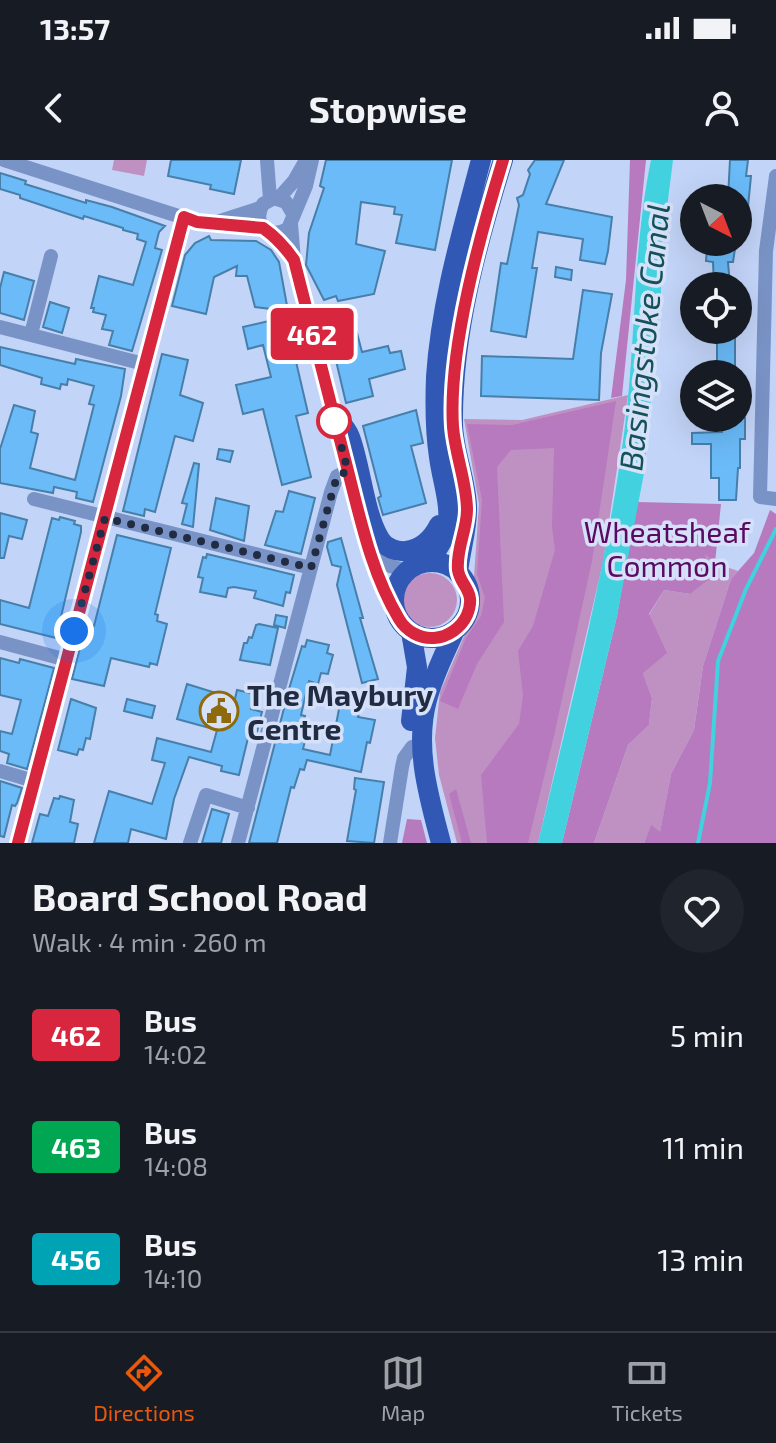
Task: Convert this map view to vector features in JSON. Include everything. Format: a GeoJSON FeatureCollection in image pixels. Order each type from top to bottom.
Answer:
{"type":"FeatureCollection","features":[{"type":"Feature","properties":{"kind":"main road"},"geometry":{"type":"LineString","coordinates":[[429,562],[446,533],[449,513],[436,426],[443,314],[481,160]]}},
{"type":"Feature","properties":{"kind":"main road"},"geometry":{"type":"LineString","coordinates":[[458,573],[467,505],[453,426],[454,380],[471,282],[503,160]]}},
{"type":"Feature","properties":{"kind":"main road"},"geometry":{"type":"LineString","coordinates":[[332,412],[349,433],[374,522],[384,544],[404,552],[426,543],[437,530],[446,503]]}},
{"type":"Feature","properties":{"kind":"main road"},"geometry":{"type":"LineString","coordinates":[[413,762],[422,732],[426,702],[455,630],[463,622],[470,602],[469,591],[458,573],[439,563],[429,562],[408,571],[396,587],[394,606],[398,618],[411,632],[425,638],[435,638],[455,630]]}},
{"type":"Feature","properties":{"kind":"main road"},"geometry":{"type":"LineString","coordinates":[[411,632],[417,667],[411,730],[413,762],[428,794],[441,843]]}},
{"type":"Feature","properties":{"kind":"street"},"geometry":{"type":"LineString","coordinates":[[4,160],[197,222],[283,232],[292,219],[309,177],[312,160]]}},
{"type":"Feature","properties":{"kind":"street"},"geometry":{"type":"LineString","coordinates":[[267,160],[269,202]]}},
{"type":"Feature","properties":{"kind":"street"},"geometry":{"type":"LineString","coordinates":[[294,260],[258,216],[294,181],[306,160]]}},
{"type":"Feature","properties":{"kind":"street"},"geometry":{"type":"LineString","coordinates":[[776,176],[766,251],[760,497],[776,499]]}},
{"type":"Feature","properties":{"kind":"street"},"geometry":{"type":"LineString","coordinates":[[214,223],[269,202],[286,202],[292,219],[294,260],[332,412],[375,572],[394,606]]}},
{"type":"Feature","properties":{"kind":"street"},"geometry":{"type":"LineString","coordinates":[[18,843],[184,217]]}},
{"type":"Feature","properties":{"kind":"street"},"geometry":{"type":"LineString","coordinates":[[31,334],[51,256]]}},
{"type":"Feature","properties":{"kind":"street"},"geometry":{"type":"LineString","coordinates":[[0,327],[144,364]]}},
{"type":"Feature","properties":{"kind":"street"},"geometry":{"type":"LineString","coordinates":[[238,843],[337,476],[348,471]]}},
{"type":"Feature","properties":{"kind":"street"},"geometry":{"type":"LineString","coordinates":[[34,499],[311,568]]}},
{"type":"Feature","properties":{"kind":"street"},"geometry":{"type":"LineString","coordinates":[[369,548],[390,566],[408,571]]}},
{"type":"Feature","properties":{"kind":"street"},"geometry":{"type":"LineString","coordinates":[[0,642],[67,660]]}},
{"type":"Feature","properties":{"kind":"street"},"geometry":{"type":"LineString","coordinates":[[390,843],[413,762]]}},
{"type":"Feature","properties":{"kind":"street"},"geometry":{"type":"LineString","coordinates":[[0,771],[34,781]]}},
{"type":"Feature","properties":{"kind":"street"},"geometry":{"type":"LineString","coordinates":[[190,843],[206,795],[248,808]]}},
{"type":"Feature","properties":{"kind":"shaded area"},"geometry":{"type":"Polygon","coordinates":[[[114,160],[147,160],[144,176],[112,170],[114,160]]]}},
{"type":"Feature","properties":{"kind":"shaded area"},"geometry":{"type":"Polygon","coordinates":[[[628,395],[603,562],[538,843],[457,843],[439,775],[435,738],[440,692],[465,634],[477,616],[479,603],[474,577],[479,504],[464,419],[522,420],[628,395]]]}},
{"type":"Feature","properties":{"kind":"shaded area"},"geometry":{"type":"Polygon","coordinates":[[[704,552],[715,563],[738,571],[731,579],[703,666],[694,730],[671,774],[660,833],[651,826],[644,843],[594,843],[628,745],[649,725],[652,698],[643,673],[649,615],[664,590],[690,594],[704,552]]]}},
{"type":"Feature","properties":{"kind":"shaded area"},"geometry":{"type":"Polygon","coordinates":[[[430,573],[449,581],[457,600],[449,619],[430,627],[411,619],[403,600],[411,581],[430,573]]]}},
{"type":"Feature","properties":{"kind":"green space"},"geometry":{"type":"Polygon","coordinates":[[[630,160],[646,160],[622,396],[611,398],[626,280],[630,160]]]}},
{"type":"Feature","properties":{"kind":"green space"},"geometry":{"type":"Polygon","coordinates":[[[616,401],[592,561],[528,843],[487,843],[481,775],[519,724],[523,695],[518,651],[533,626],[555,550],[552,527],[554,448],[511,450],[497,467],[504,622],[477,664],[458,709],[440,701],[466,638],[481,616],[485,598],[477,574],[482,500],[467,424],[512,425],[616,401]]]}},
{"type":"Feature","properties":{"kind":"green space","name":"Wheatsheaf Common"},"geometry":{"type":"Polygon","coordinates":[[[637,502],[721,504],[715,563],[705,554],[709,579],[690,594],[664,590],[649,614],[667,653],[643,673],[652,698],[649,725],[628,745],[594,843],[562,843],[617,616],[637,502]]]}},
{"type":"Feature","properties":{"kind":"green space","name":"Wheatsheaf Common"},"geometry":{"type":"Polygon","coordinates":[[[770,510],[776,514],[776,843],[644,843],[651,825],[660,832],[671,774],[694,730],[703,666],[731,579],[754,553],[770,510]]]}},
{"type":"Feature","properties":{"kind":"green space"},"geometry":{"type":"Polygon","coordinates":[[[456,789],[471,843],[462,843],[449,794],[456,789]]]}},
{"type":"Feature","properties":{"kind":"green space"},"geometry":{"type":"Polygon","coordinates":[[[407,819],[421,820],[427,843],[402,843],[407,819]]]}},
{"type":"Feature","properties":{"kind":"water","name":"Basingstoke Canal"},"geometry":{"type":"Polygon","coordinates":[[[651,160],[673,160],[660,249],[661,295],[644,473],[617,616],[562,843],[538,843],[587,636],[617,479],[629,393],[641,226],[651,160]]]}},
{"type":"Feature","properties":{"kind":"building"},"geometry":{"type":"Polygon","coordinates":[[[171,160],[241,160],[234,194],[210,189],[211,185],[168,176],[171,160]]]}},
{"type":"Feature","properties":{"kind":"building"},"geometry":{"type":"Polygon","coordinates":[[[326,160],[452,160],[435,250],[396,243],[402,215],[394,214],[395,207],[361,202],[356,244],[385,251],[374,294],[338,301],[336,296],[324,300],[306,265],[309,233],[324,188],[320,186],[326,160]]]}},
{"type":"Feature","properties":{"kind":"building"},"geometry":{"type":"Polygon","coordinates":[[[535,160],[564,160],[546,204],[612,217],[605,264],[580,260],[583,239],[538,232],[532,268],[537,268],[526,337],[491,331],[501,263],[507,264],[519,205],[517,198],[523,195],[530,174],[528,170],[535,160]]]}},
{"type":"Feature","properties":{"kind":"building"},"geometry":{"type":"Polygon","coordinates":[[[730,160],[748,160],[746,176],[751,176],[750,184],[729,184],[730,160]]]}},
{"type":"Feature","properties":{"kind":"building"},"geometry":{"type":"Polygon","coordinates":[[[0,173],[26,181],[25,184],[86,203],[86,200],[112,207],[165,226],[159,232],[155,248],[162,250],[132,351],[109,345],[113,331],[102,329],[106,315],[93,312],[94,308],[91,308],[99,276],[133,285],[146,242],[137,239],[138,234],[123,228],[84,216],[83,219],[0,189],[0,173]]]}},
{"type":"Feature","properties":{"kind":"building"},"geometry":{"type":"Polygon","coordinates":[[[209,236],[211,240],[256,241],[271,250],[279,262],[288,311],[255,307],[247,276],[236,276],[237,266],[214,277],[206,314],[172,306],[185,255],[195,243],[209,236]]]}},
{"type":"Feature","properties":{"kind":"building"},"geometry":{"type":"Polygon","coordinates":[[[706,256],[734,256],[733,262],[728,262],[729,272],[713,272],[713,262],[706,261],[706,256]]]}},
{"type":"Feature","properties":{"kind":"building"},"geometry":{"type":"Polygon","coordinates":[[[556,267],[572,270],[571,280],[555,277],[556,267]]]}},
{"type":"Feature","properties":{"kind":"building"},"geometry":{"type":"Polygon","coordinates":[[[4,272],[34,281],[24,320],[0,313],[0,288],[4,272]]]}},
{"type":"Feature","properties":{"kind":"building"},"geometry":{"type":"Polygon","coordinates":[[[583,290],[612,294],[601,353],[599,400],[481,396],[482,356],[573,359],[583,290]]]}},
{"type":"Feature","properties":{"kind":"building"},"geometry":{"type":"Polygon","coordinates":[[[50,302],[69,308],[62,333],[43,327],[50,302]]]}},
{"type":"Feature","properties":{"kind":"building"},"geometry":{"type":"Polygon","coordinates":[[[290,316],[298,352],[294,353],[308,413],[296,416],[311,477],[282,485],[263,409],[243,414],[236,385],[271,377],[263,345],[248,349],[243,327],[290,316]]]}},
{"type":"Feature","properties":{"kind":"building"},"geometry":{"type":"Polygon","coordinates":[[[357,333],[362,352],[388,346],[390,353],[401,351],[405,369],[369,379],[373,396],[346,403],[333,348],[327,349],[325,340],[357,333]]]}},
{"type":"Feature","properties":{"kind":"building"},"geometry":{"type":"Polygon","coordinates":[[[717,344],[735,344],[735,360],[717,360],[717,344]]]}},
{"type":"Feature","properties":{"kind":"building"},"geometry":{"type":"Polygon","coordinates":[[[0,347],[75,364],[76,359],[125,369],[121,396],[93,502],[76,498],[77,492],[54,487],[53,493],[0,483],[0,449],[14,405],[35,411],[31,432],[38,434],[30,468],[75,480],[94,405],[89,404],[94,386],[68,379],[67,385],[61,384],[60,389],[41,384],[42,378],[0,365],[0,347]]]}},
{"type":"Feature","properties":{"kind":"building"},"geometry":{"type":"Polygon","coordinates":[[[162,354],[188,360],[180,395],[203,403],[193,441],[175,436],[155,512],[145,509],[144,516],[123,511],[162,354]]]}},
{"type":"Feature","properties":{"kind":"building"},"geometry":{"type":"Polygon","coordinates":[[[416,410],[423,443],[411,446],[426,503],[383,515],[363,426],[416,410]]]}},
{"type":"Feature","properties":{"kind":"building"},"geometry":{"type":"Polygon","coordinates":[[[745,432],[745,439],[740,439],[736,500],[719,500],[719,478],[711,478],[711,444],[692,444],[692,433],[745,432]]]}},
{"type":"Feature","properties":{"kind":"building"},"geometry":{"type":"Polygon","coordinates":[[[219,449],[233,451],[230,462],[217,459],[219,449]]]}},
{"type":"Feature","properties":{"kind":"building"},"geometry":{"type":"Polygon","coordinates":[[[194,463],[199,464],[193,527],[182,524],[187,504],[182,503],[194,463]]]}},
{"type":"Feature","properties":{"kind":"building"},"geometry":{"type":"Polygon","coordinates":[[[289,491],[315,498],[301,554],[265,545],[276,511],[283,512],[289,491]]]}},
{"type":"Feature","properties":{"kind":"building"},"geometry":{"type":"Polygon","coordinates":[[[216,498],[249,506],[244,541],[210,530],[216,498]]]}},
{"type":"Feature","properties":{"kind":"building"},"geometry":{"type":"Polygon","coordinates":[[[0,513],[27,520],[22,539],[9,536],[4,558],[0,558],[0,513]]]}},
{"type":"Feature","properties":{"kind":"building"},"geometry":{"type":"Polygon","coordinates":[[[60,517],[75,521],[74,524],[81,526],[81,532],[56,638],[0,624],[0,600],[29,608],[52,518],[59,520],[60,517]]]}},
{"type":"Feature","properties":{"kind":"building"},"geometry":{"type":"Polygon","coordinates":[[[117,535],[171,548],[155,614],[158,615],[157,621],[167,624],[157,665],[150,663],[149,667],[111,658],[104,686],[72,679],[86,624],[94,626],[117,535]]]}},
{"type":"Feature","properties":{"kind":"building"},"geometry":{"type":"Polygon","coordinates":[[[341,538],[378,679],[362,683],[337,585],[341,567],[332,565],[327,547],[328,542],[341,538]]]}},
{"type":"Feature","properties":{"kind":"building"},"geometry":{"type":"Polygon","coordinates":[[[207,554],[294,575],[283,606],[254,598],[256,591],[234,587],[228,588],[226,597],[200,592],[203,578],[198,577],[203,557],[206,558],[207,554]]]}},
{"type":"Feature","properties":{"kind":"building"},"geometry":{"type":"Polygon","coordinates":[[[276,615],[287,617],[285,628],[274,625],[276,615]]]}},
{"type":"Feature","properties":{"kind":"building"},"geometry":{"type":"Polygon","coordinates":[[[259,624],[278,628],[270,665],[240,660],[244,643],[249,637],[252,638],[259,624]]]}},
{"type":"Feature","properties":{"kind":"building"},"geometry":{"type":"Polygon","coordinates":[[[307,640],[329,645],[327,653],[333,655],[328,674],[321,673],[318,684],[309,681],[301,715],[305,716],[299,739],[305,741],[303,749],[330,755],[340,704],[360,708],[358,717],[375,720],[370,743],[367,742],[361,772],[307,760],[304,770],[300,769],[294,788],[291,787],[277,843],[249,843],[289,689],[302,646],[305,647],[307,640]]]}},
{"type":"Feature","properties":{"kind":"building"},"geometry":{"type":"Polygon","coordinates":[[[0,658],[19,663],[20,659],[54,668],[27,769],[7,763],[9,754],[0,751],[0,731],[12,734],[21,700],[0,695],[0,658]]]}},
{"type":"Feature","properties":{"kind":"building"},"geometry":{"type":"Polygon","coordinates":[[[187,684],[235,699],[237,690],[255,694],[251,709],[262,712],[255,740],[248,738],[239,775],[221,771],[222,766],[189,757],[174,799],[166,839],[131,829],[128,843],[94,843],[109,791],[152,804],[165,763],[152,760],[157,738],[211,752],[217,730],[177,719],[187,684]]]}},
{"type":"Feature","properties":{"kind":"building"},"geometry":{"type":"Polygon","coordinates":[[[71,699],[96,708],[90,739],[86,738],[83,750],[79,749],[77,755],[58,750],[71,699]]]}},
{"type":"Feature","properties":{"kind":"building"},"geometry":{"type":"Polygon","coordinates":[[[127,699],[155,706],[152,718],[124,711],[127,699]]]}},
{"type":"Feature","properties":{"kind":"building"},"geometry":{"type":"Polygon","coordinates":[[[355,778],[384,782],[374,843],[347,841],[356,790],[355,778]]]}},
{"type":"Feature","properties":{"kind":"building"},"geometry":{"type":"Polygon","coordinates":[[[0,781],[22,788],[17,803],[12,805],[4,837],[0,836],[0,781]]]}},
{"type":"Feature","properties":{"kind":"building"},"geometry":{"type":"Polygon","coordinates":[[[60,796],[74,800],[70,822],[78,824],[74,843],[32,843],[40,814],[48,816],[54,798],[59,799],[60,796]]]}},
{"type":"Feature","properties":{"kind":"building"},"geometry":{"type":"Polygon","coordinates":[[[212,809],[229,814],[221,843],[202,843],[212,809]]]}},
{"type":"Feature","properties":{"kind":"waterway"},"geometry":{"type":"LineString","coordinates":[[698,843],[710,783],[718,661],[746,589],[776,529]]}},
{"type":"Feature","properties":{"kind":"bus line","name":"462"},"geometry":{"type":"LineString","coordinates":[[18,843],[184,217],[197,222],[263,228],[273,233],[294,260],[358,512],[379,580],[398,618],[414,634],[425,638],[446,636],[463,622],[468,613],[469,591],[458,573],[467,505],[453,426],[454,380],[471,282],[503,160]]}},
{"type":"Feature","properties":{"kind":"place","name":"The Maybury Centre"},"geometry":{"type":"Point","coordinates":[219,711]}},
{"type":"Feature","properties":{"kind":"route"},"geometry":{"type":"LineString","coordinates":[[74,631],[105,518],[311,568],[337,476],[348,471],[340,442],[332,412],[338,420],[334,421]]}}]}
